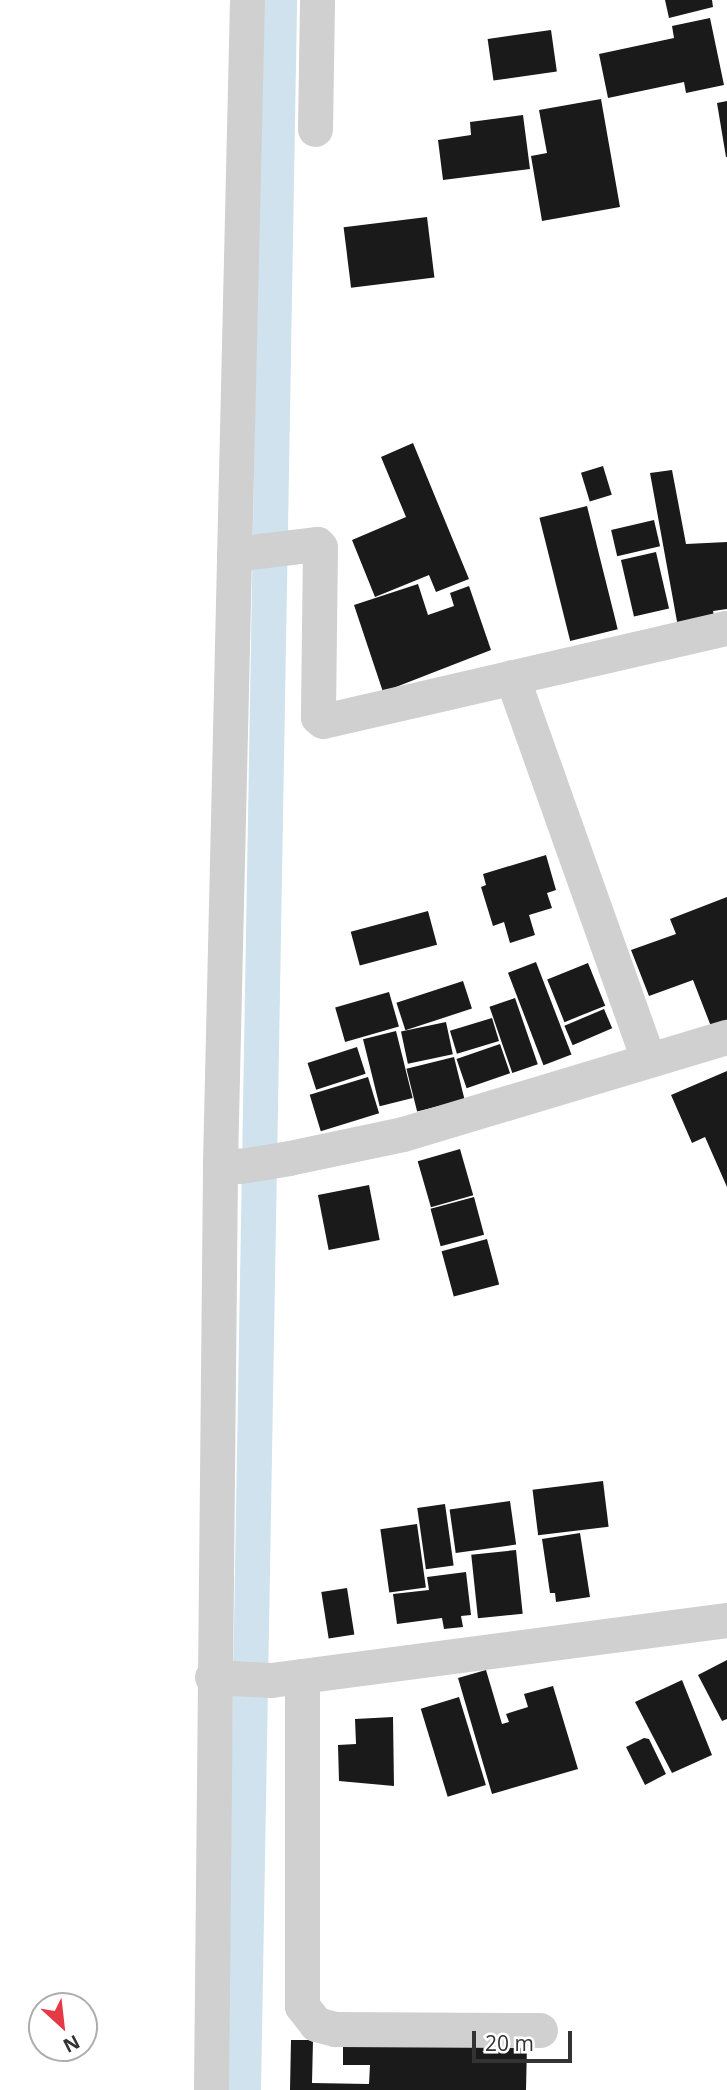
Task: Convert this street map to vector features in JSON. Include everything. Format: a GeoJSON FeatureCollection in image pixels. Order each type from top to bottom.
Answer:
{"type":"FeatureCollection","features":[{"type":"Feature","properties":{"kind":"street"},"geometry":{"type":"LineString","coordinates":[[211,2090],[245,553],[247,0]]}},
{"type":"Feature","properties":{"kind":"street"},"geometry":{"type":"LineString","coordinates":[[315,129],[317,0]]}},
{"type":"Feature","properties":{"kind":"street"},"geometry":{"type":"LineString","coordinates":[[245,553],[317,544],[323,552],[319,720],[727,628]]}},
{"type":"Feature","properties":{"kind":"street"},"geometry":{"type":"LineString","coordinates":[[512,677],[648,1059]]}},
{"type":"Feature","properties":{"kind":"street"},"geometry":{"type":"LineString","coordinates":[[230,1165],[289,1158],[403,1134],[727,1037]]}},
{"type":"Feature","properties":{"kind":"street"},"geometry":{"type":"LineString","coordinates":[[220,1679],[287,1678],[727,1620]]}},
{"type":"Feature","properties":{"kind":"street"},"geometry":{"type":"LineString","coordinates":[[287,1678],[302,2006],[316,2024],[335,2029],[540,2030]]}},
{"type":"Feature","properties":{"kind":"building"},"geometry":{"type":"Polygon","coordinates":[[[665,0],[712,0],[713,7],[669,18],[665,0]]]}},
{"type":"Feature","properties":{"kind":"building"},"geometry":{"type":"Polygon","coordinates":[[[710,18],[724,85],[686,93],[684,82],[608,98],[599,54],[674,38],[672,26],[710,18]]]}},
{"type":"Feature","properties":{"kind":"building"},"geometry":{"type":"Polygon","coordinates":[[[551,30],[557,72],[493,80],[488,39],[551,30]]]}},
{"type":"Feature","properties":{"kind":"building"},"geometry":{"type":"Polygon","coordinates":[[[601,99],[620,207],[542,221],[531,156],[547,153],[539,110],[601,99]]]}},
{"type":"Feature","properties":{"kind":"building"},"geometry":{"type":"Polygon","coordinates":[[[727,101],[727,157],[726,157],[717,103],[727,101]]]}},
{"type":"Feature","properties":{"kind":"building"},"geometry":{"type":"Polygon","coordinates":[[[523,115],[530,169],[443,180],[438,140],[471,135],[470,122],[523,115]]]}},
{"type":"Feature","properties":{"kind":"building"},"geometry":{"type":"Polygon","coordinates":[[[427,217],[434,278],[351,288],[344,227],[427,217]]]}},
{"type":"Feature","properties":{"kind":"building"},"geometry":{"type":"Polygon","coordinates":[[[413,443],[469,579],[436,592],[429,575],[375,597],[352,540],[406,517],[381,457],[413,443]]]}},
{"type":"Feature","properties":{"kind":"building"},"geometry":{"type":"Polygon","coordinates":[[[603,466],[612,495],[590,501],[581,473],[603,466]]]}},
{"type":"Feature","properties":{"kind":"building"},"geometry":{"type":"Polygon","coordinates":[[[672,470],[686,544],[727,542],[727,609],[713,611],[715,620],[678,627],[650,473],[672,470]]]}},
{"type":"Feature","properties":{"kind":"building"},"geometry":{"type":"Polygon","coordinates":[[[587,506],[618,629],[570,641],[539,518],[587,506]]]}},
{"type":"Feature","properties":{"kind":"building"},"geometry":{"type":"Polygon","coordinates":[[[654,520],[660,546],[617,556],[611,530],[654,520]]]}},
{"type":"Feature","properties":{"kind":"building"},"geometry":{"type":"Polygon","coordinates":[[[656,552],[669,609],[634,617],[621,560],[656,552]]]}},
{"type":"Feature","properties":{"kind":"building"},"geometry":{"type":"Polygon","coordinates":[[[418,584],[428,615],[454,606],[450,593],[469,586],[491,650],[383,692],[354,605],[418,584]]]}},
{"type":"Feature","properties":{"kind":"building"},"geometry":{"type":"Polygon","coordinates":[[[546,855],[556,890],[547,893],[552,908],[529,915],[535,935],[510,943],[504,922],[493,926],[481,887],[486,885],[483,874],[546,855]]]}},
{"type":"Feature","properties":{"kind":"building"},"geometry":{"type":"Polygon","coordinates":[[[727,897],[727,1023],[712,1029],[693,980],[649,996],[631,950],[676,934],[670,919],[727,897]]]}},
{"type":"Feature","properties":{"kind":"building"},"geometry":{"type":"Polygon","coordinates":[[[428,911],[437,945],[360,966],[351,932],[428,911]]]}},
{"type":"Feature","properties":{"kind":"building"},"geometry":{"type":"Polygon","coordinates":[[[536,962],[571,1054],[543,1065],[508,973],[536,962]]]}},
{"type":"Feature","properties":{"kind":"building"},"geometry":{"type":"Polygon","coordinates":[[[588,963],[605,1006],[564,1022],[547,979],[588,963]]]}},
{"type":"Feature","properties":{"kind":"building"},"geometry":{"type":"Polygon","coordinates":[[[463,981],[472,1009],[405,1030],[396,1003],[463,981]]]}},
{"type":"Feature","properties":{"kind":"building"},"geometry":{"type":"Polygon","coordinates":[[[389,992],[399,1027],[345,1042],[335,1007],[389,992]]]}},
{"type":"Feature","properties":{"kind":"building"},"geometry":{"type":"Polygon","coordinates":[[[515,998],[538,1064],[512,1073],[489,1007],[515,998]]]}},
{"type":"Feature","properties":{"kind":"building"},"geometry":{"type":"Polygon","coordinates":[[[604,1009],[612,1028],[573,1045],[564,1026],[604,1009]]]}},
{"type":"Feature","properties":{"kind":"building"},"geometry":{"type":"Polygon","coordinates":[[[492,1018],[499,1041],[457,1054],[450,1031],[492,1018]]]}},
{"type":"Feature","properties":{"kind":"building"},"geometry":{"type":"Polygon","coordinates":[[[446,1022],[453,1054],[408,1064],[401,1032],[446,1022]]]}},
{"type":"Feature","properties":{"kind":"building"},"geometry":{"type":"Polygon","coordinates":[[[396,1031],[413,1098],[380,1106],[363,1039],[396,1031]]]}},
{"type":"Feature","properties":{"kind":"building"},"geometry":{"type":"Polygon","coordinates":[[[500,1044],[510,1073],[467,1088],[457,1059],[500,1044]]]}},
{"type":"Feature","properties":{"kind":"building"},"geometry":{"type":"Polygon","coordinates":[[[357,1047],[366,1074],[316,1090],[308,1063],[357,1047]]]}},
{"type":"Feature","properties":{"kind":"building"},"geometry":{"type":"Polygon","coordinates":[[[454,1057],[465,1100],[417,1112],[406,1069],[454,1057]]]}},
{"type":"Feature","properties":{"kind":"building"},"geometry":{"type":"Polygon","coordinates":[[[727,1071],[727,1187],[705,1137],[692,1143],[671,1095],[727,1071]]]}},
{"type":"Feature","properties":{"kind":"building"},"geometry":{"type":"Polygon","coordinates":[[[368,1077],[379,1113],[321,1131],[310,1095],[368,1077]]]}},
{"type":"Feature","properties":{"kind":"building"},"geometry":{"type":"Polygon","coordinates":[[[460,1149],[473,1195],[431,1207],[418,1161],[460,1149]]]}},
{"type":"Feature","properties":{"kind":"building"},"geometry":{"type":"Polygon","coordinates":[[[369,1185],[380,1240],[329,1250],[318,1195],[369,1185]]]}},
{"type":"Feature","properties":{"kind":"building"},"geometry":{"type":"Polygon","coordinates":[[[474,1197],[484,1235],[441,1246],[431,1209],[474,1197]]]}},
{"type":"Feature","properties":{"kind":"building"},"geometry":{"type":"Polygon","coordinates":[[[487,1239],[499,1284],[454,1297],[442,1251],[487,1239]]]}},
{"type":"Feature","properties":{"kind":"building"},"geometry":{"type":"Polygon","coordinates":[[[603,1481],[609,1527],[538,1535],[533,1490],[603,1481]]]}},
{"type":"Feature","properties":{"kind":"building"},"geometry":{"type":"Polygon","coordinates":[[[510,1501],[516,1545],[456,1553],[450,1509],[510,1501]]]}},
{"type":"Feature","properties":{"kind":"building"},"geometry":{"type":"Polygon","coordinates":[[[445,1504],[454,1565],[426,1569],[417,1508],[445,1504]]]}},
{"type":"Feature","properties":{"kind":"building"},"geometry":{"type":"Polygon","coordinates":[[[417,1524],[426,1587],[389,1593],[380,1529],[417,1524]]]}},
{"type":"Feature","properties":{"kind":"building"},"geometry":{"type":"Polygon","coordinates":[[[580,1533],[590,1597],[556,1602],[555,1593],[550,1593],[542,1539],[580,1533]]]}},
{"type":"Feature","properties":{"kind":"building"},"geometry":{"type":"Polygon","coordinates":[[[516,1550],[523,1614],[478,1618],[471,1555],[516,1550]]]}},
{"type":"Feature","properties":{"kind":"building"},"geometry":{"type":"Polygon","coordinates":[[[466,1572],[471,1615],[461,1616],[463,1627],[444,1629],[442,1618],[397,1624],[393,1594],[429,1590],[427,1577],[466,1572]]]}},
{"type":"Feature","properties":{"kind":"building"},"geometry":{"type":"Polygon","coordinates":[[[347,1588],[354,1634],[329,1638],[321,1592],[347,1588]]]}},
{"type":"Feature","properties":{"kind":"building"},"geometry":{"type":"Polygon","coordinates":[[[727,1660],[727,1719],[722,1721],[698,1675],[727,1660]]]}},
{"type":"Feature","properties":{"kind":"building"},"geometry":{"type":"Polygon","coordinates":[[[486,1670],[502,1724],[509,1722],[506,1714],[528,1707],[524,1694],[553,1686],[578,1769],[492,1794],[458,1678],[486,1670]]]}},
{"type":"Feature","properties":{"kind":"building"},"geometry":{"type":"Polygon","coordinates":[[[682,1680],[712,1755],[672,1773],[635,1702],[682,1680]]]}},
{"type":"Feature","properties":{"kind":"building"},"geometry":{"type":"Polygon","coordinates":[[[459,1697],[486,1785],[448,1797],[421,1709],[459,1697]]]}},
{"type":"Feature","properties":{"kind":"building"},"geometry":{"type":"Polygon","coordinates":[[[393,1717],[394,1786],[339,1781],[338,1745],[356,1744],[355,1719],[393,1717]]]}},
{"type":"Feature","properties":{"kind":"building"},"geometry":{"type":"Polygon","coordinates":[[[644,1738],[649,1739],[666,1774],[645,1785],[626,1747],[644,1738]]]}},
{"type":"Feature","properties":{"kind":"building"},"geometry":{"type":"Polygon","coordinates":[[[291,2040],[313,2040],[312,2083],[369,2084],[370,2065],[343,2065],[343,2040],[527,2045],[526,2090],[290,2090],[291,2040]]]}},
{"type":"Feature","properties":{"kind":"waterway"},"geometry":{"type":"LineString","coordinates":[[243,2090],[279,0]]}}]}
